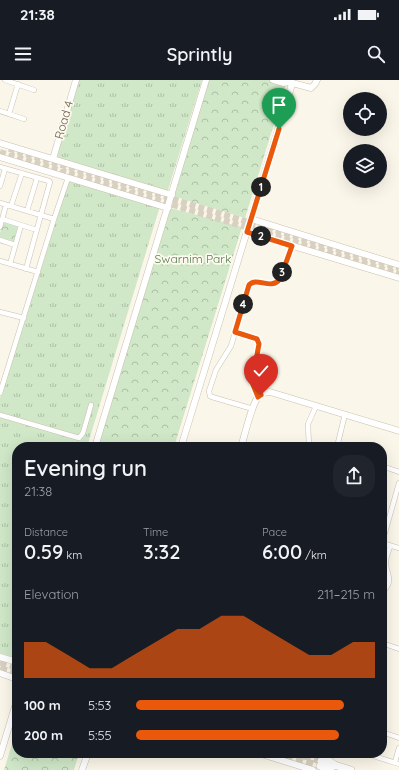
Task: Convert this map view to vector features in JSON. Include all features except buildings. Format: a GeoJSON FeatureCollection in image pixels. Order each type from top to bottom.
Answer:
{"type":"FeatureCollection","features":[{"type":"Feature","properties":{"kind":"main road"},"geometry":{"type":"LineString","coordinates":[[321,764],[334,768],[351,770]]}},
{"type":"Feature","properties":{"kind":"street"},"geometry":{"type":"LineString","coordinates":[[5,80],[34,90]]}},
{"type":"Feature","properties":{"kind":"street","name":"Road 4"},"geometry":{"type":"LineString","coordinates":[[51,158],[72,80]]}},
{"type":"Feature","properties":{"kind":"street","name":"Road 4"},"geometry":{"type":"LineString","coordinates":[[51,158],[76,80]]}},
{"type":"Feature","properties":{"kind":"street"},"geometry":{"type":"LineString","coordinates":[[97,442],[206,80]]}},
{"type":"Feature","properties":{"kind":"street"},"geometry":{"type":"LineString","coordinates":[[273,80],[283,83],[290,82],[311,88],[317,80]]}},
{"type":"Feature","properties":{"kind":"street"},"geometry":{"type":"LineString","coordinates":[[183,442],[251,219],[290,82]]}},
{"type":"Feature","properties":{"kind":"street"},"geometry":{"type":"LineString","coordinates":[[9,114],[18,84]]}},
{"type":"Feature","properties":{"kind":"street"},"geometry":{"type":"LineString","coordinates":[[0,111],[24,119]]}},
{"type":"Feature","properties":{"kind":"street"},"geometry":{"type":"LineString","coordinates":[[0,143],[172,195]]}},
{"type":"Feature","properties":{"kind":"street"},"geometry":{"type":"LineString","coordinates":[[0,157],[168,208]]}},
{"type":"Feature","properties":{"kind":"street"},"geometry":{"type":"LineString","coordinates":[[0,186],[3,168],[49,181],[51,184],[26,269]]}},
{"type":"Feature","properties":{"kind":"street"},"geometry":{"type":"LineString","coordinates":[[0,227],[2,219],[22,174]]}},
{"type":"Feature","properties":{"kind":"street"},"geometry":{"type":"LineString","coordinates":[[27,211],[37,178]]}},
{"type":"Feature","properties":{"kind":"street"},"geometry":{"type":"LineString","coordinates":[[0,393],[68,178]]}},
{"type":"Feature","properties":{"kind":"street"},"geometry":{"type":"LineString","coordinates":[[0,203],[54,219]]}},
{"type":"Feature","properties":{"kind":"street"},"geometry":{"type":"LineString","coordinates":[[2,219],[37,230]]}},
{"type":"Feature","properties":{"kind":"street"},"geometry":{"type":"LineString","coordinates":[[251,219],[399,265]]}},
{"type":"Feature","properties":{"kind":"street"},"geometry":{"type":"LineString","coordinates":[[10,264],[21,225]]}},
{"type":"Feature","properties":{"kind":"street"},"geometry":{"type":"LineString","coordinates":[[247,232],[399,278]]}},
{"type":"Feature","properties":{"kind":"street"},"geometry":{"type":"LineString","coordinates":[[0,240],[15,245]]}},
{"type":"Feature","properties":{"kind":"street"},"geometry":{"type":"LineString","coordinates":[[253,409],[212,397],[209,394],[216,370],[231,346],[250,283],[276,283],[280,279],[292,246]]}},
{"type":"Feature","properties":{"kind":"street"},"geometry":{"type":"LineString","coordinates":[[0,261],[38,272]]}},
{"type":"Feature","properties":{"kind":"street"},"geometry":{"type":"LineString","coordinates":[[0,312],[24,318]]}},
{"type":"Feature","properties":{"kind":"street"},"geometry":{"type":"LineString","coordinates":[[235,332],[258,340],[259,344],[252,382],[258,397]]}},
{"type":"Feature","properties":{"kind":"street"},"geometry":{"type":"LineString","coordinates":[[243,442],[258,397],[270,392],[399,431]]}},
{"type":"Feature","properties":{"kind":"street"},"geometry":{"type":"LineString","coordinates":[[0,415],[76,438],[81,436],[83,433],[91,405]]}},
{"type":"Feature","properties":{"kind":"street"},"geometry":{"type":"LineString","coordinates":[[309,442],[308,424],[316,406]]}},
{"type":"Feature","properties":{"kind":"street"},"geometry":{"type":"LineString","coordinates":[[338,442],[345,414]]}},
{"type":"Feature","properties":{"kind":"street"},"geometry":{"type":"LineString","coordinates":[[387,468],[399,472]]}},
{"type":"Feature","properties":{"kind":"street"},"geometry":{"type":"LineString","coordinates":[[387,525],[399,483]]}},
{"type":"Feature","properties":{"kind":"street"},"geometry":{"type":"LineString","coordinates":[[387,545],[399,548]]}},
{"type":"Feature","properties":{"kind":"street"},"geometry":{"type":"LineString","coordinates":[[387,559],[390,546]]}},
{"type":"Feature","properties":{"kind":"street"},"geometry":{"type":"LineString","coordinates":[[387,567],[389,574],[387,586]]}},
{"type":"Feature","properties":{"kind":"street"},"geometry":{"type":"LineString","coordinates":[[387,644],[399,648]]}},
{"type":"Feature","properties":{"kind":"street"},"geometry":{"type":"LineString","coordinates":[[0,657],[12,661]]}},
{"type":"Feature","properties":{"kind":"street"},"geometry":{"type":"LineString","coordinates":[[0,673],[12,677]]}},
{"type":"Feature","properties":{"kind":"street"},"geometry":{"type":"LineString","coordinates":[[0,756],[12,716]]}},
{"type":"Feature","properties":{"kind":"street"},"geometry":{"type":"LineString","coordinates":[[387,734],[399,738]]}},
{"type":"Feature","properties":{"kind":"street"},"geometry":{"type":"LineString","coordinates":[[398,770],[399,748]]}},
{"type":"Feature","properties":{"kind":"street"},"geometry":{"type":"LineString","coordinates":[[82,770],[86,758]]}},
{"type":"Feature","properties":{"kind":"street"},"geometry":{"type":"LineString","coordinates":[[274,758],[313,770]]}},
{"type":"Feature","properties":{"kind":"street"},"geometry":{"type":"LineString","coordinates":[[325,758],[334,768]]}},
{"type":"Feature","properties":{"kind":"street"},"geometry":{"type":"LineString","coordinates":[[379,758],[398,764]]}},
{"type":"Feature","properties":{"kind":"green space"},"geometry":{"type":"Polygon","coordinates":[[[79,80],[202,80],[167,193],[58,162],[56,149],[79,80]]]}},
{"type":"Feature","properties":{"kind":"green space"},"geometry":{"type":"Polygon","coordinates":[[[209,80],[269,80],[286,85],[245,218],[173,196],[209,80]]]}},
{"type":"Feature","properties":{"kind":"green space"},"geometry":{"type":"Polygon","coordinates":[[[70,177],[160,206],[89,442],[12,442],[12,658],[0,654],[0,398],[70,177]]]}},
{"type":"Feature","properties":{"kind":"green space","name":"Swarnim Park"},"geometry":{"type":"Polygon","coordinates":[[[170,208],[242,227],[176,442],[100,442],[170,208]]]}},
{"type":"Feature","properties":{"kind":"green space"},"geometry":{"type":"Polygon","coordinates":[[[3,222],[18,226],[13,244],[0,240],[3,222]]]}},
{"type":"Feature","properties":{"kind":"green space"},"geometry":{"type":"Polygon","coordinates":[[[12,744],[12,758],[78,758],[74,770],[4,770],[12,744]]]}},
{"type":"Feature","properties":{"kind":"tunnel"},"geometry":{"type":"LineString","coordinates":[[9,149],[399,268]]}},
{"type":"Feature","properties":{"kind":"tunnel"},"geometry":{"type":"LineString","coordinates":[[0,152],[399,274]]}},
{"type":"Feature","properties":{"kind":"tunnel"},"geometry":{"type":"LineString","coordinates":[[0,662],[12,666]]}},
{"type":"Feature","properties":{"kind":"tunnel"},"geometry":{"type":"LineString","coordinates":[[0,669],[12,672]]}},
{"type":"Feature","properties":{"kind":"tunnel"},"geometry":{"type":"LineString","coordinates":[[293,758],[320,766]]}},
{"type":"Feature","properties":{"kind":"tunnel"},"geometry":{"type":"LineString","coordinates":[[311,758],[321,761]]}},
{"type":"Feature","properties":{"kind":"route"},"geometry":{"type":"LineString","coordinates":[[261,395],[258,397],[252,386],[252,376],[259,344],[258,340],[235,332],[250,283],[276,283],[280,279],[292,246],[247,232],[279,129]]}}]}
